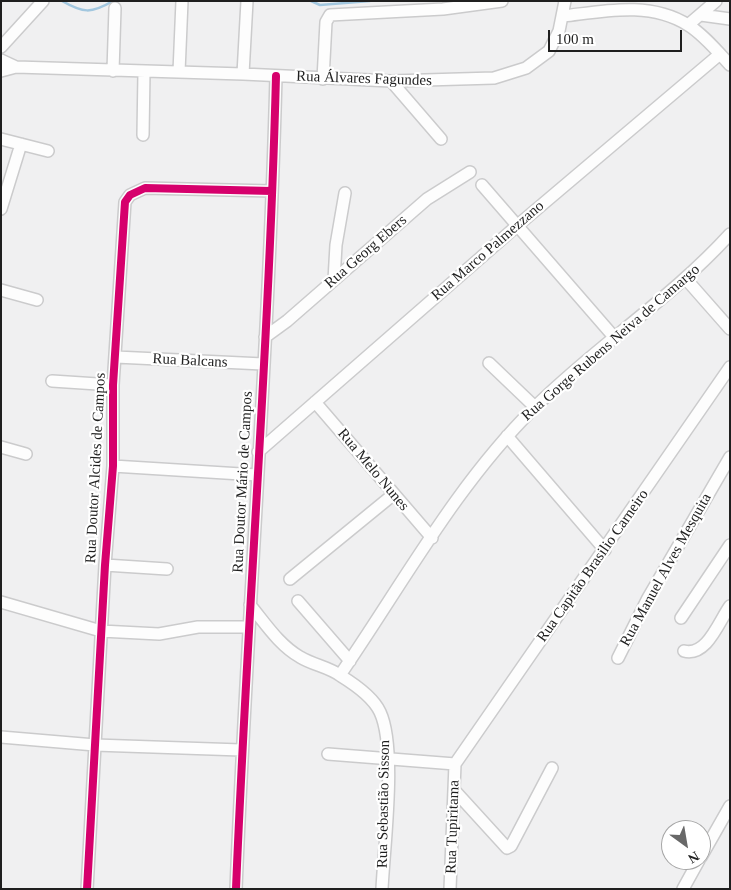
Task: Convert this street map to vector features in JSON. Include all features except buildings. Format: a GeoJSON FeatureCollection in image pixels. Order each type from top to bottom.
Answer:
{"type":"FeatureCollection","features":[{"type":"Feature","properties":{"kind":"street"},"geometry":{"type":"LineString","coordinates":[[179,72],[182,1]]}},
{"type":"Feature","properties":{"kind":"street"},"geometry":{"type":"LineString","coordinates":[[243,74],[247,1]]}},
{"type":"Feature","properties":{"kind":"street"},"geometry":{"type":"LineString","coordinates":[[323,78],[326,22],[330,15],[443,9],[502,1]]}},
{"type":"Feature","properties":{"kind":"street","name":"Rua Álvares Fagundes"},"geometry":{"type":"LineString","coordinates":[[1,60],[16,68],[243,74],[391,81],[444,81],[494,78],[526,68],[549,51],[564,16],[565,1]]}},
{"type":"Feature","properties":{"kind":"street"},"geometry":{"type":"LineString","coordinates":[[688,25],[716,1]]}},
{"type":"Feature","properties":{"kind":"street"},"geometry":{"type":"LineString","coordinates":[[1,47],[40,2]]}},
{"type":"Feature","properties":{"kind":"street"},"geometry":{"type":"LineString","coordinates":[[113,70],[115,8]]}},
{"type":"Feature","properties":{"kind":"street"},"geometry":{"type":"LineString","coordinates":[[564,16],[621,8],[658,13],[688,25],[730,65]]}},
{"type":"Feature","properties":{"kind":"street"},"geometry":{"type":"LineString","coordinates":[[700,15],[730,18]]}},
{"type":"Feature","properties":{"kind":"street","name":"Rua Marco Palmezzano"},"geometry":{"type":"LineString","coordinates":[[258,452],[518,225],[720,54]]}},
{"type":"Feature","properties":{"kind":"street"},"geometry":{"type":"LineString","coordinates":[[1,71],[16,68]]}},
{"type":"Feature","properties":{"kind":"street"},"geometry":{"type":"LineString","coordinates":[[143,135],[144,72]]}},
{"type":"Feature","properties":{"kind":"street","name":"Rua Doutor Mário de Campos"},"geometry":{"type":"LineString","coordinates":[[236,889],[241,750],[265,337],[276,76]]}},
{"type":"Feature","properties":{"kind":"street"},"geometry":{"type":"LineString","coordinates":[[391,81],[441,139]]}},
{"type":"Feature","properties":{"kind":"street"},"geometry":{"type":"LineString","coordinates":[[1,139],[48,151]]}},
{"type":"Feature","properties":{"kind":"street"},"geometry":{"type":"LineString","coordinates":[[1,209],[21,144]]}},
{"type":"Feature","properties":{"kind":"street","name":"Rua Georg Ebers"},"geometry":{"type":"LineString","coordinates":[[265,337],[427,199],[440,189],[470,172]]}},
{"type":"Feature","properties":{"kind":"street"},"geometry":{"type":"LineString","coordinates":[[482,185],[614,337]]}},
{"type":"Feature","properties":{"kind":"street","name":"Rua Doutor Alcides de Campos"},"geometry":{"type":"LineString","coordinates":[[87,889],[104,565],[113,466],[113,385],[125,202],[130,195],[145,188],[272,192]]}},
{"type":"Feature","properties":{"kind":"street"},"geometry":{"type":"LineString","coordinates":[[334,280],[336,245],[345,193]]}},
{"type":"Feature","properties":{"kind":"street","name":"Rua Gorge Rubens Neiva de Camargo"},"geometry":{"type":"LineString","coordinates":[[340,675],[462,494],[507,436],[534,407],[614,337],[686,278],[730,234]]}},
{"type":"Feature","properties":{"kind":"street"},"geometry":{"type":"LineString","coordinates":[[686,278],[730,329]]}},
{"type":"Feature","properties":{"kind":"street"},"geometry":{"type":"LineString","coordinates":[[1,290],[37,300]]}},
{"type":"Feature","properties":{"kind":"street","name":"Rua Balcans"},"geometry":{"type":"LineString","coordinates":[[116,357],[263,364]]}},
{"type":"Feature","properties":{"kind":"street"},"geometry":{"type":"LineString","coordinates":[[489,363],[534,407]]}},
{"type":"Feature","properties":{"kind":"street","name":"Rua Capitão Brasilio Carneiro"},"geometry":{"type":"LineString","coordinates":[[455,764],[730,368]]}},
{"type":"Feature","properties":{"kind":"street"},"geometry":{"type":"LineString","coordinates":[[52,381],[113,385]]}},
{"type":"Feature","properties":{"kind":"street","name":"Rua Melo Nunes"},"geometry":{"type":"LineString","coordinates":[[315,402],[432,538]]}},
{"type":"Feature","properties":{"kind":"street"},"geometry":{"type":"LineString","coordinates":[[507,436],[605,550]]}},
{"type":"Feature","properties":{"kind":"street"},"geometry":{"type":"LineString","coordinates":[[1,447],[26,454]]}},
{"type":"Feature","properties":{"kind":"street","name":"Rua Manuel Alves Mesquita"},"geometry":{"type":"LineString","coordinates":[[618,658],[648,598],[730,457]]}},
{"type":"Feature","properties":{"kind":"street"},"geometry":{"type":"LineString","coordinates":[[113,466],[257,475]]}},
{"type":"Feature","properties":{"kind":"street"},"geometry":{"type":"LineString","coordinates":[[290,578],[394,494]]}},
{"type":"Feature","properties":{"kind":"street"},"geometry":{"type":"LineString","coordinates":[[681,618],[730,545]]}},
{"type":"Feature","properties":{"kind":"street"},"geometry":{"type":"LineString","coordinates":[[104,565],[167,569]]}},
{"type":"Feature","properties":{"kind":"street"},"geometry":{"type":"LineString","coordinates":[[298,600],[350,661]]}},
{"type":"Feature","properties":{"kind":"street"},"geometry":{"type":"LineString","coordinates":[[1,602],[101,632],[159,634],[198,627],[249,627]]}},
{"type":"Feature","properties":{"kind":"street","name":"Rua Sebastião Sisson"},"geometry":{"type":"LineString","coordinates":[[250,605],[289,650],[301,658],[340,675],[370,698],[379,710],[384,724],[388,759],[382,889]]}},
{"type":"Feature","properties":{"kind":"street"},"geometry":{"type":"LineString","coordinates":[[684,651],[690,653],[700,649],[730,606]]}},
{"type":"Feature","properties":{"kind":"street"},"geometry":{"type":"LineString","coordinates":[[1,737],[95,744],[241,750]]}},
{"type":"Feature","properties":{"kind":"street"},"geometry":{"type":"LineString","coordinates":[[328,754],[455,764]]}},
{"type":"Feature","properties":{"kind":"street","name":"Rua Tupiritama"},"geometry":{"type":"LineString","coordinates":[[450,889],[455,764]]}},
{"type":"Feature","properties":{"kind":"street"},"geometry":{"type":"LineString","coordinates":[[455,791],[506,848],[510,846],[552,768]]}},
{"type":"Feature","properties":{"kind":"street"},"geometry":{"type":"LineString","coordinates":[[711,839],[730,806]]}},
{"type":"Feature","properties":{"kind":"street"},"geometry":{"type":"LineString","coordinates":[[683,889],[693,870]]}},
{"type":"Feature","properties":{"kind":"waterway"},"geometry":{"type":"LineString","coordinates":[[62,1],[82,10],[93,10],[113,1]]}},
{"type":"Feature","properties":{"kind":"waterway"},"geometry":{"type":"LineString","coordinates":[[311,1],[320,5],[370,1]]}},
{"type":"Feature","properties":{"kind":"cycle path"},"geometry":{"type":"LineString","coordinates":[[236,889],[273,178],[276,76]]}},
{"type":"Feature","properties":{"kind":"cycle path"},"geometry":{"type":"LineString","coordinates":[[87,889],[105,565],[113,466],[113,385],[125,202],[130,195],[145,188],[272,191]]}}]}
